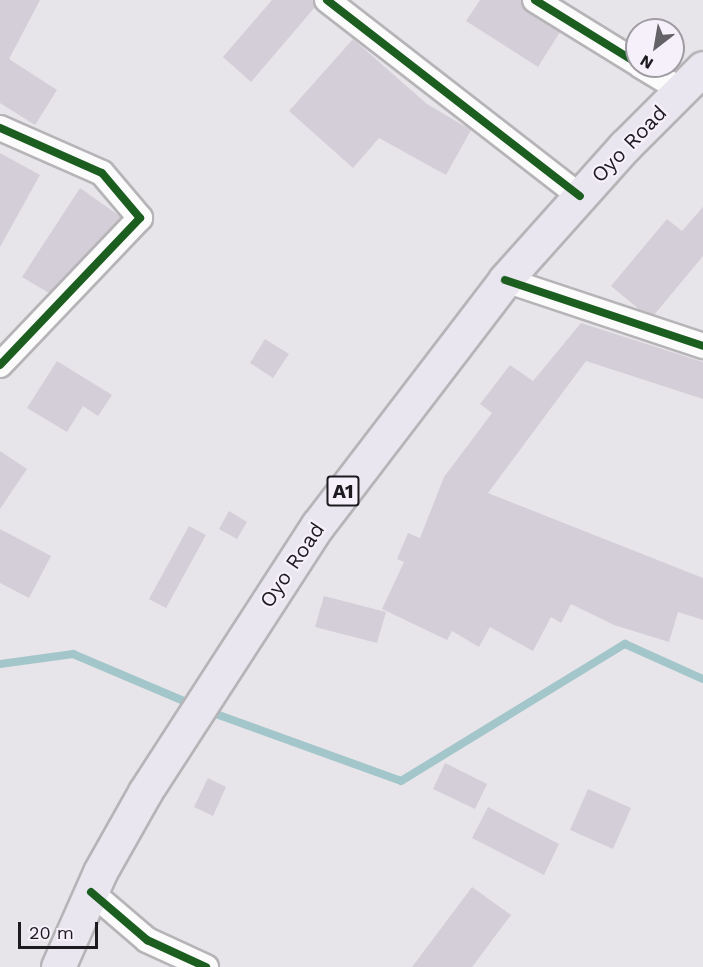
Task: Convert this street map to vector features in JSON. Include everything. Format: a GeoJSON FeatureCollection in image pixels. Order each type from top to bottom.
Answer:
{"type":"FeatureCollection","features":[{"type":"Feature","properties":{"kind":"highway","name":"Oyo Road"},"geometry":{"type":"LineString","coordinates":[[58,967],[91,892],[145,792],[318,525],[505,280],[580,196],[692,79]]}},
{"type":"Feature","properties":{"kind":"street"},"geometry":{"type":"LineString","coordinates":[[327,0],[580,196]]}},
{"type":"Feature","properties":{"kind":"street"},"geometry":{"type":"LineString","coordinates":[[535,0],[625,56]]}},
{"type":"Feature","properties":{"kind":"street"},"geometry":{"type":"LineString","coordinates":[[0,128],[102,173],[140,218],[0,365]]}},
{"type":"Feature","properties":{"kind":"street"},"geometry":{"type":"LineString","coordinates":[[505,280],[703,346]]}},
{"type":"Feature","properties":{"kind":"street"},"geometry":{"type":"LineString","coordinates":[[91,892],[147,940],[206,967]]}},
{"type":"Feature","properties":{"kind":"building"},"geometry":{"type":"Polygon","coordinates":[[[0,0],[40,0],[9,59],[57,90],[35,125],[0,103],[0,0]]]}},
{"type":"Feature","properties":{"kind":"building"},"geometry":{"type":"Polygon","coordinates":[[[272,0],[313,0],[315,7],[251,82],[223,57],[272,0]]]}},
{"type":"Feature","properties":{"kind":"building"},"geometry":{"type":"Polygon","coordinates":[[[480,0],[521,0],[527,12],[560,32],[538,67],[466,21],[480,0]]]}},
{"type":"Feature","properties":{"kind":"building"},"geometry":{"type":"Polygon","coordinates":[[[353,39],[427,104],[471,130],[446,175],[379,138],[353,168],[289,111],[353,39]]]}},
{"type":"Feature","properties":{"kind":"building"},"geometry":{"type":"Polygon","coordinates":[[[0,153],[40,175],[0,247],[0,153]]]}},
{"type":"Feature","properties":{"kind":"building"},"geometry":{"type":"Polygon","coordinates":[[[80,188],[121,217],[49,293],[22,277],[80,188]]]}},
{"type":"Feature","properties":{"kind":"building"},"geometry":{"type":"Polygon","coordinates":[[[703,207],[703,256],[654,315],[640,310],[611,286],[667,219],[682,231],[703,207]]]}},
{"type":"Feature","properties":{"kind":"building"},"geometry":{"type":"Polygon","coordinates":[[[581,323],[703,362],[703,399],[586,361],[488,493],[703,578],[703,620],[678,612],[669,642],[614,625],[571,604],[561,623],[551,617],[533,651],[490,627],[479,647],[452,631],[447,640],[382,609],[404,562],[397,559],[408,533],[420,538],[444,477],[492,413],[480,404],[510,365],[533,381],[581,323]]]}},
{"type":"Feature","properties":{"kind":"building"},"geometry":{"type":"Polygon","coordinates":[[[265,339],[289,354],[273,378],[250,363],[265,339]]]}},
{"type":"Feature","properties":{"kind":"building"},"geometry":{"type":"Polygon","coordinates":[[[57,361],[112,395],[98,416],[83,406],[67,432],[27,408],[57,361]]]}},
{"type":"Feature","properties":{"kind":"building"},"geometry":{"type":"Polygon","coordinates":[[[0,451],[27,469],[0,509],[0,451]]]}},
{"type":"Feature","properties":{"kind":"building"},"geometry":{"type":"Polygon","coordinates":[[[229,511],[247,522],[237,539],[219,529],[229,511]]]}},
{"type":"Feature","properties":{"kind":"building"},"geometry":{"type":"Polygon","coordinates":[[[189,526],[206,535],[166,608],[149,599],[189,526]]]}},
{"type":"Feature","properties":{"kind":"building"},"geometry":{"type":"Polygon","coordinates":[[[0,529],[51,556],[29,598],[0,583],[0,529]]]}},
{"type":"Feature","properties":{"kind":"building"},"geometry":{"type":"Polygon","coordinates":[[[324,596],[386,612],[377,643],[315,627],[324,596]]]}},
{"type":"Feature","properties":{"kind":"building"},"geometry":{"type":"Polygon","coordinates":[[[445,763],[487,784],[475,809],[433,789],[445,763]]]}},
{"type":"Feature","properties":{"kind":"building"},"geometry":{"type":"Polygon","coordinates":[[[208,778],[226,787],[213,816],[194,807],[208,778]]]}},
{"type":"Feature","properties":{"kind":"building"},"geometry":{"type":"Polygon","coordinates":[[[588,789],[631,808],[613,849],[570,830],[588,789]]]}},
{"type":"Feature","properties":{"kind":"building"},"geometry":{"type":"Polygon","coordinates":[[[488,807],[559,844],[544,875],[472,838],[488,807]]]}},
{"type":"Feature","properties":{"kind":"building"},"geometry":{"type":"Polygon","coordinates":[[[472,887],[511,915],[472,967],[412,967],[472,887]]]}},
{"type":"Feature","properties":{"kind":"waterway"},"geometry":{"type":"LineString","coordinates":[[205,710],[401,781],[625,644],[703,679]]}},
{"type":"Feature","properties":{"kind":"waterway"},"geometry":{"type":"LineString","coordinates":[[0,664],[73,654],[193,705]]}},
{"type":"Feature","properties":{"kind":"cycle path"},"geometry":{"type":"LineString","coordinates":[[327,0],[580,196]]}},
{"type":"Feature","properties":{"kind":"cycle path"},"geometry":{"type":"LineString","coordinates":[[535,0],[625,56]]}},
{"type":"Feature","properties":{"kind":"cycle path"},"geometry":{"type":"LineString","coordinates":[[0,128],[102,173],[140,218],[0,365]]}},
{"type":"Feature","properties":{"kind":"cycle path"},"geometry":{"type":"LineString","coordinates":[[505,280],[703,346]]}},
{"type":"Feature","properties":{"kind":"cycle path"},"geometry":{"type":"LineString","coordinates":[[91,892],[147,940],[206,967]]}}]}
